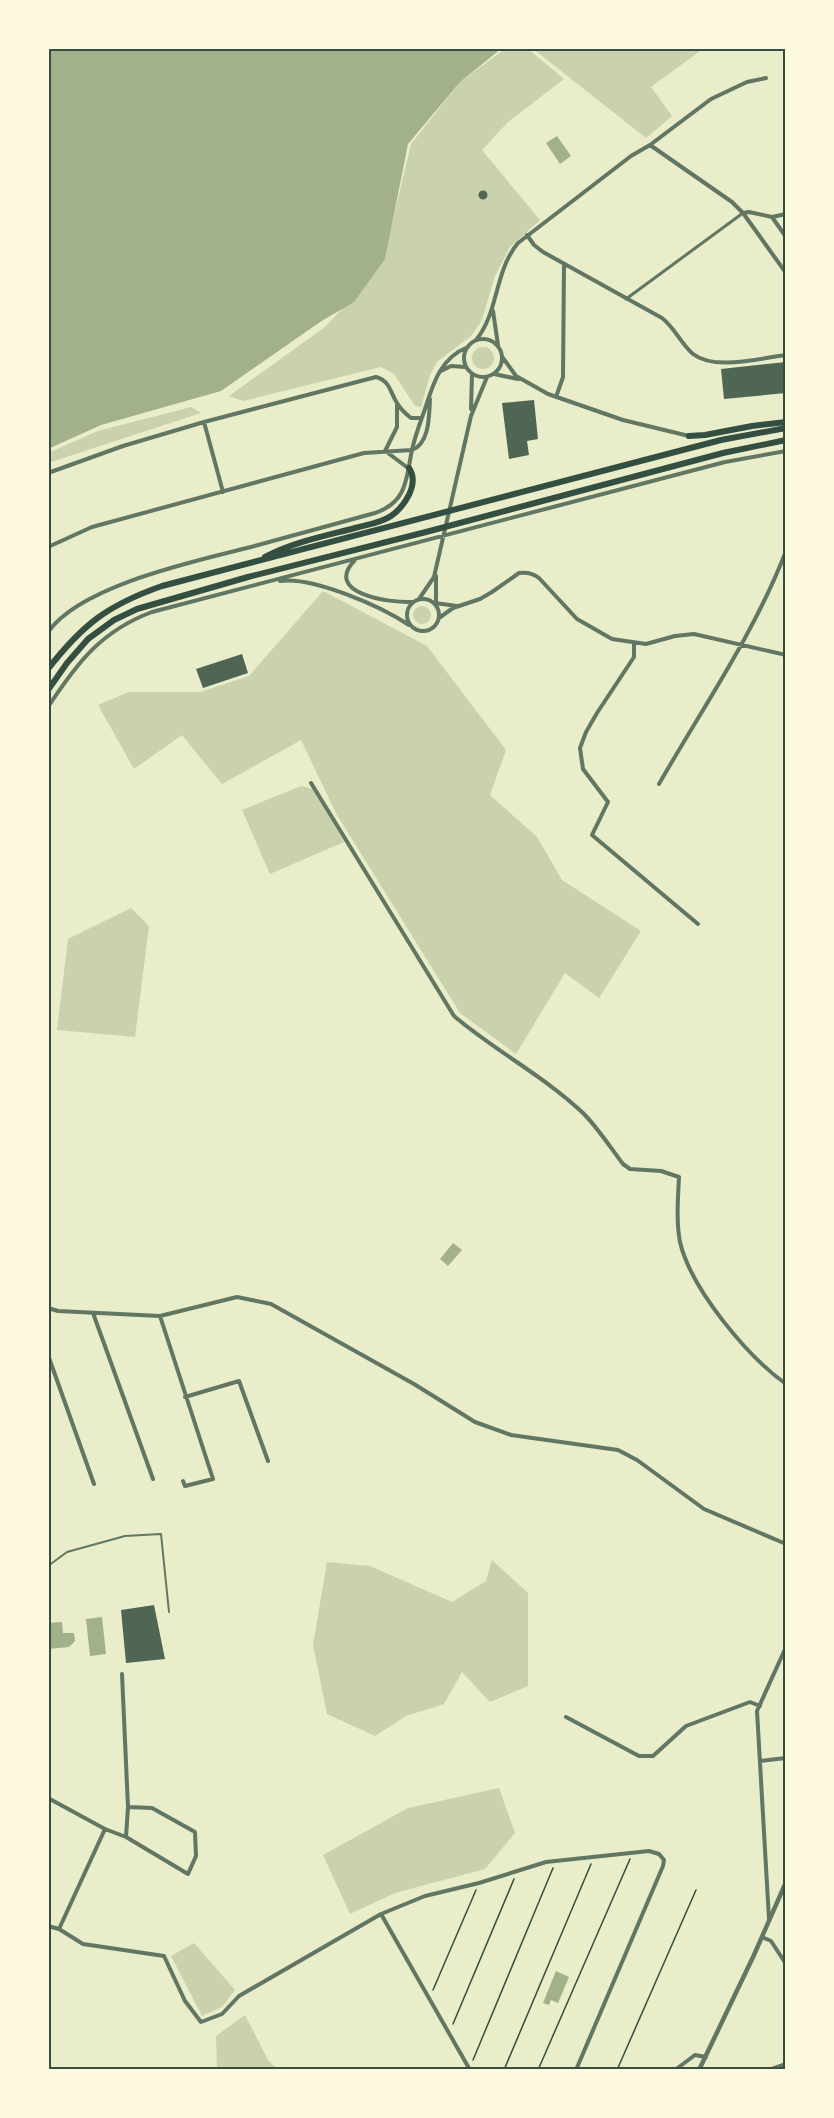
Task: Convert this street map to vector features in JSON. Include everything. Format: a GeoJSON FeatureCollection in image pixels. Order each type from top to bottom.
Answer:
{"type":"FeatureCollection","features":[{"type":"Feature","properties":{"kind":"highway"},"geometry":{"type":"LineString","coordinates":[[689,436],[786,422]]}},
{"type":"Feature","properties":{"kind":"highway"},"geometry":{"type":"LineString","coordinates":[[48,669],[85,626],[113,607],[162,586],[721,440],[786,428]]}},
{"type":"Feature","properties":{"kind":"highway"},"geometry":{"type":"LineString","coordinates":[[48,690],[88,639],[114,620],[137,609],[248,577],[723,453],[786,440]]}},
{"type":"Feature","properties":{"kind":"highway"},"geometry":{"type":"LineString","coordinates":[[258,561],[282,549],[391,516],[409,494],[413,479],[409,468]]}},
{"type":"Feature","properties":{"kind":"street"},"geometry":{"type":"LineString","coordinates":[[48,632],[57,619],[94,595],[162,571],[382,511],[391,505],[404,490],[412,450],[438,373],[450,357],[468,347],[483,331],[493,307],[501,273],[512,251],[527,235],[711,99],[747,82],[766,78]]}},
{"type":"Feature","properties":{"kind":"street"},"geometry":{"type":"LineString","coordinates":[[650,145],[732,202],[743,213],[786,273]]}},
{"type":"Feature","properties":{"kind":"street"},"geometry":{"type":"LineString","coordinates":[[625,299],[743,213],[772,217],[786,213]]}},
{"type":"Feature","properties":{"kind":"street"},"geometry":{"type":"LineString","coordinates":[[772,217],[786,237]]}},
{"type":"Feature","properties":{"kind":"street"},"geometry":{"type":"LineString","coordinates":[[527,235],[538,249],[662,318],[672,326],[693,354],[704,360],[722,363],[786,355]]}},
{"type":"Feature","properties":{"kind":"street"},"geometry":{"type":"LineString","coordinates":[[556,397],[563,377],[564,264]]}},
{"type":"Feature","properties":{"kind":"street"},"geometry":{"type":"LineString","coordinates":[[493,307],[493,319],[503,358],[511,370],[524,381]]}},
{"type":"Feature","properties":{"kind":"street"},"geometry":{"type":"LineString","coordinates":[[476,340],[491,340],[499,346]]}},
{"type":"Feature","properties":{"kind":"street"},"geometry":{"type":"LineString","coordinates":[[468,347],[464,356],[466,367],[472,374],[479,377],[494,374],[503,358]]}},
{"type":"Feature","properties":{"kind":"street"},"geometry":{"type":"LineString","coordinates":[[438,373],[451,366],[466,367]]}},
{"type":"Feature","properties":{"kind":"street"},"geometry":{"type":"LineString","coordinates":[[471,416],[472,374]]}},
{"type":"Feature","properties":{"kind":"street"},"geometry":{"type":"LineString","coordinates":[[494,374],[524,381],[556,397],[623,420],[689,436]]}},
{"type":"Feature","properties":{"kind":"street"},"geometry":{"type":"LineString","coordinates":[[48,473],[123,446],[204,422],[376,377],[388,384],[397,404],[411,418],[422,418]]}},
{"type":"Feature","properties":{"kind":"street"},"geometry":{"type":"LineString","coordinates":[[410,625],[407,610],[429,587],[437,568],[471,416],[487,377]]}},
{"type":"Feature","properties":{"kind":"street"},"geometry":{"type":"LineString","coordinates":[[48,547],[92,527],[364,453],[417,448],[424,438],[430,392]]}},
{"type":"Feature","properties":{"kind":"street"},"geometry":{"type":"LineString","coordinates":[[384,452],[397,427],[397,404]]}},
{"type":"Feature","properties":{"kind":"street"},"geometry":{"type":"LineString","coordinates":[[204,422],[223,492]]}},
{"type":"Feature","properties":{"kind":"street"},"geometry":{"type":"LineString","coordinates":[[48,708],[80,662],[107,635],[120,626],[152,612],[725,462],[786,450]]}},
{"type":"Feature","properties":{"kind":"street"},"geometry":{"type":"LineString","coordinates":[[384,452],[394,456],[409,468]]}},
{"type":"Feature","properties":{"kind":"street"},"geometry":{"type":"LineString","coordinates":[[659,784],[742,646],[762,608],[786,551]]}},
{"type":"Feature","properties":{"kind":"street"},"geometry":{"type":"LineString","coordinates":[[357,558],[351,564],[347,574],[348,582],[354,590],[384,601],[413,602]]}},
{"type":"Feature","properties":{"kind":"street"},"geometry":{"type":"LineString","coordinates":[[437,568],[435,603],[439,618]]}},
{"type":"Feature","properties":{"kind":"street"},"geometry":{"type":"LineString","coordinates":[[261,584],[286,580],[324,586],[417,630],[426,631],[434,626],[447,611],[492,592],[519,573],[531,573],[539,578],[577,620],[612,639],[646,644],[686,634],[699,635],[786,655]]}},
{"type":"Feature","properties":{"kind":"street"},"geometry":{"type":"LineString","coordinates":[[419,599],[461,606]]}},
{"type":"Feature","properties":{"kind":"street"},"geometry":{"type":"LineString","coordinates":[[634,644],[633,657],[597,712],[580,748],[583,769],[608,802],[592,835],[698,924]]}},
{"type":"Feature","properties":{"kind":"street"},"geometry":{"type":"LineString","coordinates":[[311,783],[454,1016],[479,1037],[557,1091],[584,1115],[623,1164],[630,1169],[661,1171],[679,1177],[677,1208],[680,1242],[694,1279],[729,1327],[767,1371],[786,1384]]}},
{"type":"Feature","properties":{"kind":"street"},"geometry":{"type":"LineString","coordinates":[[48,1308],[160,1316],[237,1297],[271,1304],[414,1384],[476,1422],[512,1435],[618,1450],[638,1460],[704,1509],[786,1544]]}},
{"type":"Feature","properties":{"kind":"street"},"geometry":{"type":"LineString","coordinates":[[93,1313],[153,1479]]}},
{"type":"Feature","properties":{"kind":"street"},"geometry":{"type":"LineString","coordinates":[[160,1316],[213,1479],[185,1486],[183,1480]]}},
{"type":"Feature","properties":{"kind":"street"},"geometry":{"type":"LineString","coordinates":[[48,1355],[94,1484]]}},
{"type":"Feature","properties":{"kind":"street"},"geometry":{"type":"LineString","coordinates":[[186,1397],[239,1381],[268,1461]]}},
{"type":"Feature","properties":{"kind":"street"},"geometry":{"type":"LineString","coordinates":[[769,1921],[758,1711],[786,1647]]}},
{"type":"Feature","properties":{"kind":"street"},"geometry":{"type":"LineString","coordinates":[[122,1674],[128,1807],[126,1837]]}},
{"type":"Feature","properties":{"kind":"street"},"geometry":{"type":"LineString","coordinates":[[566,1717],[639,1756],[653,1756],[686,1726],[750,1702],[760,1706]]}},
{"type":"Feature","properties":{"kind":"street"},"geometry":{"type":"LineString","coordinates":[[760,1761],[786,1758]]}},
{"type":"Feature","properties":{"kind":"street"},"geometry":{"type":"LineString","coordinates":[[48,1798],[105,1829],[126,1837],[188,1874],[195,1856],[195,1833],[152,1808],[128,1807]]}},
{"type":"Feature","properties":{"kind":"street"},"geometry":{"type":"LineString","coordinates":[[59,1929],[105,1829]]}},
{"type":"Feature","properties":{"kind":"street"},"geometry":{"type":"LineString","coordinates":[[48,1926],[59,1929],[83,1944],[165,1956],[184,2001],[201,2022],[222,2014],[239,1996],[381,1914],[425,1896],[555,1862],[649,1851],[659,1854],[664,1860],[663,1866],[576,2070]]}},
{"type":"Feature","properties":{"kind":"street"},"geometry":{"type":"LineString","coordinates":[[699,2070],[786,1882]]}},
{"type":"Feature","properties":{"kind":"street"},"geometry":{"type":"LineString","coordinates":[[381,1914],[470,2070]]}},
{"type":"Feature","properties":{"kind":"street"},"geometry":{"type":"LineString","coordinates":[[762,1937],[771,1941],[786,1964]]}},
{"type":"Feature","properties":{"kind":"street"},"geometry":{"type":"LineString","coordinates":[[675,2070],[695,2055],[706,2056]]}},
{"type":"Feature","properties":{"kind":"street"},"geometry":{"type":"LineString","coordinates":[[770,2070],[786,2064]]}},
{"type":"Feature","properties":{"kind":"lane"},"geometry":{"type":"LineString","coordinates":[[48,1566],[67,1552],[125,1536],[161,1534],[169,1612]]}},
{"type":"Feature","properties":{"kind":"path"},"geometry":{"type":"LineString","coordinates":[[538,2070],[633,1853]]}},
{"type":"Feature","properties":{"kind":"path"},"geometry":{"type":"LineString","coordinates":[[504,2070],[594,1858]]}},
{"type":"Feature","properties":{"kind":"path"},"geometry":{"type":"LineString","coordinates":[[470,2070],[555,1862]]}},
{"type":"Feature","properties":{"kind":"path"},"geometry":{"type":"LineString","coordinates":[[449,2033],[518,1870]]}},
{"type":"Feature","properties":{"kind":"path"},"geometry":{"type":"LineString","coordinates":[[429,1999],[479,1883]]}},
{"type":"Feature","properties":{"kind":"path"},"geometry":{"type":"LineString","coordinates":[[617,2070],[696,1890]]}},
{"type":"Feature","properties":{"kind":"shaded area"},"geometry":{"type":"Polygon","coordinates":[[[48,48],[502,48],[460,82],[408,144],[385,259],[354,302],[320,322],[221,391],[101,425],[48,449],[48,48]]]}},
{"type":"Feature","properties":{"kind":"shaded area"},"geometry":{"type":"Polygon","coordinates":[[[506,48],[527,48],[564,79],[508,122],[482,150],[540,220],[510,247],[495,276],[482,320],[471,336],[437,362],[430,375],[421,407],[415,406],[394,374],[381,367],[243,401],[229,396],[325,327],[366,283],[386,249],[411,144],[460,82],[506,48]]]}},
{"type":"Feature","properties":{"kind":"shaded area"},"geometry":{"type":"Polygon","coordinates":[[[532,48],[704,48],[651,87],[672,116],[646,138],[532,48]]]}},
{"type":"Feature","properties":{"kind":"shaded area"},"geometry":{"type":"Polygon","coordinates":[[[557,136],[571,156],[560,164],[546,143],[557,136]]]}},
{"type":"Feature","properties":{"kind":"shaded area"},"geometry":{"type":"Polygon","coordinates":[[[479,347],[487,347],[494,354],[494,362],[487,369],[479,369],[472,362],[472,354],[479,347]]]}},
{"type":"Feature","properties":{"kind":"shaded area"},"geometry":{"type":"Polygon","coordinates":[[[191,407],[201,413],[48,463],[48,453],[98,431],[191,407]]]}},
{"type":"Feature","properties":{"kind":"shaded area"},"geometry":{"type":"Polygon","coordinates":[[[323,591],[427,646],[506,750],[490,795],[537,837],[562,880],[641,931],[599,998],[565,973],[516,1054],[460,1013],[337,815],[301,740],[222,784],[182,735],[134,769],[98,705],[129,692],[200,692],[249,676],[323,591]]]}},
{"type":"Feature","properties":{"kind":"shaded area"},"geometry":{"type":"Polygon","coordinates":[[[422,606],[428,609],[431,615],[428,621],[422,624],[416,621],[413,615],[416,609],[422,606]]]}},
{"type":"Feature","properties":{"kind":"shaded area"},"geometry":{"type":"Polygon","coordinates":[[[301,786],[313,789],[344,842],[270,874],[242,810],[301,786]]]}},
{"type":"Feature","properties":{"kind":"shaded area"},"geometry":{"type":"Polygon","coordinates":[[[131,908],[149,926],[135,1037],[57,1030],[68,939],[131,908]]]}},
{"type":"Feature","properties":{"kind":"shaded area"},"geometry":{"type":"Polygon","coordinates":[[[453,1243],[462,1250],[448,1266],[440,1259],[453,1243]]]}},
{"type":"Feature","properties":{"kind":"shaded area"},"geometry":{"type":"Polygon","coordinates":[[[492,1560],[528,1593],[528,1686],[490,1702],[462,1672],[444,1704],[406,1716],[375,1736],[327,1714],[313,1645],[327,1562],[370,1566],[452,1602],[486,1581],[492,1560]]]}},
{"type":"Feature","properties":{"kind":"shaded area"},"geometry":{"type":"Polygon","coordinates":[[[102,1617],[106,1654],[90,1656],[86,1619],[102,1617]]]}},
{"type":"Feature","properties":{"kind":"shaded area"},"geometry":{"type":"Polygon","coordinates":[[[62,1622],[63,1633],[74,1633],[75,1641],[69,1647],[48,1649],[48,1623],[62,1622]]]}},
{"type":"Feature","properties":{"kind":"shaded area"},"geometry":{"type":"Polygon","coordinates":[[[499,1788],[515,1833],[485,1869],[395,1893],[350,1914],[323,1855],[408,1808],[499,1788]]]}},
{"type":"Feature","properties":{"kind":"shaded area"},"geometry":{"type":"Polygon","coordinates":[[[194,1943],[235,1990],[222,2007],[202,2016],[171,1956],[194,1943]]]}},
{"type":"Feature","properties":{"kind":"shaded area"},"geometry":{"type":"Polygon","coordinates":[[[556,1971],[569,1977],[558,2003],[551,2000],[549,2005],[543,2003],[556,1971]]]}},
{"type":"Feature","properties":{"kind":"shaded area"},"geometry":{"type":"Polygon","coordinates":[[[245,2015],[268,2060],[278,2070],[217,2070],[216,2036],[245,2015]]]}},
{"type":"Feature","properties":{"kind":"building"},"geometry":{"type":"Polygon","coordinates":[[[483,190],[488,195],[483,200],[478,195],[483,190]]]}},
{"type":"Feature","properties":{"kind":"building"},"geometry":{"type":"Polygon","coordinates":[[[786,362],[786,393],[724,399],[721,369],[786,362]]]}},
{"type":"Feature","properties":{"kind":"building"},"geometry":{"type":"Polygon","coordinates":[[[534,400],[538,439],[527,441],[529,455],[509,459],[502,403],[534,400]]]}},
{"type":"Feature","properties":{"kind":"building"},"geometry":{"type":"Polygon","coordinates":[[[242,654],[248,673],[203,688],[196,669],[242,654]]]}},
{"type":"Feature","properties":{"kind":"building"},"geometry":{"type":"Polygon","coordinates":[[[154,1605],[165,1659],[126,1663],[121,1610],[154,1605]]]}}]}
